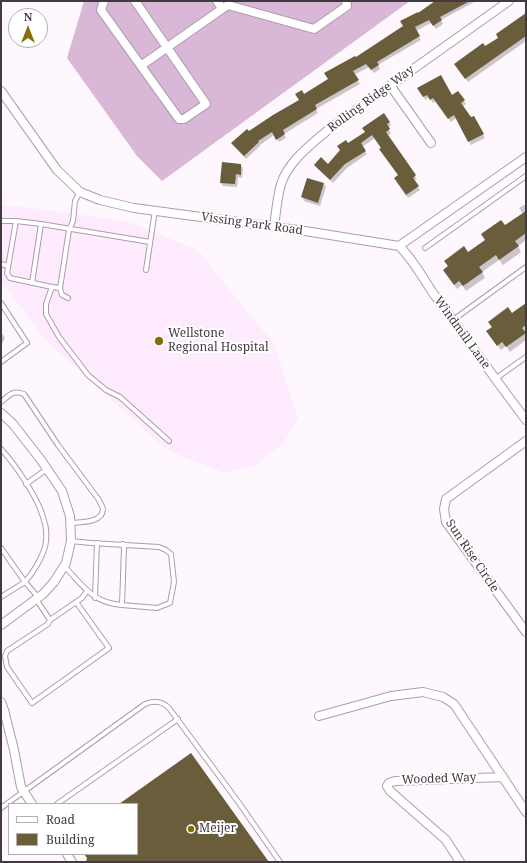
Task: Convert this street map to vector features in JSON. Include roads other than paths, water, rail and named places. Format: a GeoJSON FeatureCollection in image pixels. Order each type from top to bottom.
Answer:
{"type":"FeatureCollection","features":[{"type":"Feature","properties":{"kind":"street"},"geometry":{"type":"LineString","coordinates":[[104,1],[101,10],[179,119],[184,119],[206,104],[135,1]]}},
{"type":"Feature","properties":{"kind":"street"},"geometry":{"type":"LineString","coordinates":[[217,1],[222,9]]}},
{"type":"Feature","properties":{"kind":"street"},"geometry":{"type":"LineString","coordinates":[[142,66],[228,5],[314,29],[346,6],[346,1]]}},
{"type":"Feature","properties":{"kind":"street","name":"Rolling Ridge Way"},"geometry":{"type":"LineString","coordinates":[[274,227],[281,184],[292,163],[329,129],[509,1]]}},
{"type":"Feature","properties":{"kind":"street"},"geometry":{"type":"LineString","coordinates":[[390,85],[430,143]]}},
{"type":"Feature","properties":{"kind":"street","name":"Vissing Park Road"},"geometry":{"type":"LineString","coordinates":[[1,91],[57,170],[80,192],[100,200],[134,208],[399,246]]}},
{"type":"Feature","properties":{"kind":"street"},"geometry":{"type":"LineString","coordinates":[[399,246],[526,157]]}},
{"type":"Feature","properties":{"kind":"street","name":"Windmill Lane"},"geometry":{"type":"LineString","coordinates":[[399,246],[409,255],[420,275],[526,420]]}},
{"type":"Feature","properties":{"kind":"street"},"geometry":{"type":"LineString","coordinates":[[1,413],[13,424],[62,491],[70,516],[71,541],[66,563],[54,582],[37,598],[1,625]]}},
{"type":"Feature","properties":{"kind":"street","name":"Sun Rise Circle"},"geometry":{"type":"LineString","coordinates":[[526,441],[446,499],[444,510],[446,522],[526,632]]}},
{"type":"Feature","properties":{"kind":"street"},"geometry":{"type":"LineString","coordinates":[[318,716],[391,696],[424,692],[443,697],[454,704],[526,812]]}},
{"type":"Feature","properties":{"kind":"street"},"geometry":{"type":"LineString","coordinates":[[1,702],[14,750],[21,787],[31,803]]}},
{"type":"Feature","properties":{"kind":"street","name":"Wooded Way"},"geometry":{"type":"LineString","coordinates":[[460,862],[446,840],[390,791],[387,786],[389,783],[395,781],[503,776]]}},
{"type":"Feature","properties":{"kind":"lane"},"geometry":{"type":"LineString","coordinates":[[425,248],[526,176]]}},
{"type":"Feature","properties":{"kind":"lane"},"geometry":{"type":"LineString","coordinates":[[68,298],[62,295],[60,288],[70,230],[73,221],[75,201],[80,192]]}},
{"type":"Feature","properties":{"kind":"lane"},"geometry":{"type":"LineString","coordinates":[[146,270],[155,210]]}},
{"type":"Feature","properties":{"kind":"lane"},"geometry":{"type":"LineString","coordinates":[[1,220],[42,224],[70,230],[150,242]]}},
{"type":"Feature","properties":{"kind":"lane"},"geometry":{"type":"LineString","coordinates":[[16,221],[7,273],[10,278],[52,288],[60,288]]}},
{"type":"Feature","properties":{"kind":"lane"},"geometry":{"type":"LineString","coordinates":[[32,283],[42,224]]}},
{"type":"Feature","properties":{"kind":"lane"},"geometry":{"type":"LineString","coordinates":[[1,264],[8,266]]}},
{"type":"Feature","properties":{"kind":"lane"},"geometry":{"type":"LineString","coordinates":[[453,320],[526,267]]}},
{"type":"Feature","properties":{"kind":"lane"},"geometry":{"type":"LineString","coordinates":[[52,288],[46,304],[46,314],[59,338],[88,374],[106,390],[120,397],[169,441]]}},
{"type":"Feature","properties":{"kind":"lane"},"geometry":{"type":"LineString","coordinates":[[1,302],[27,343],[1,362]]}},
{"type":"Feature","properties":{"kind":"lane"},"geometry":{"type":"LineString","coordinates":[[495,379],[526,357]]}},
{"type":"Feature","properties":{"kind":"lane"},"geometry":{"type":"LineString","coordinates":[[1,402],[12,393],[17,392],[24,394],[58,445],[99,500],[103,509],[101,515],[96,520],[70,523]]}},
{"type":"Feature","properties":{"kind":"lane"},"geometry":{"type":"LineString","coordinates":[[1,449],[26,484],[43,516],[46,530],[46,543],[31,575],[25,582],[1,596]]}},
{"type":"Feature","properties":{"kind":"lane"},"geometry":{"type":"LineString","coordinates":[[26,484],[47,469]]}},
{"type":"Feature","properties":{"kind":"lane"},"geometry":{"type":"LineString","coordinates":[[64,566],[87,591],[95,598],[105,603],[157,608],[170,603],[174,582],[171,554],[166,550],[159,547],[71,541]]}},
{"type":"Feature","properties":{"kind":"lane"},"geometry":{"type":"LineString","coordinates":[[95,598],[97,543]]}},
{"type":"Feature","properties":{"kind":"lane"},"geometry":{"type":"LineString","coordinates":[[122,605],[123,544]]}},
{"type":"Feature","properties":{"kind":"lane"},"geometry":{"type":"LineString","coordinates":[[1,548],[37,598],[50,620]]}},
{"type":"Feature","properties":{"kind":"lane"},"geometry":{"type":"LineString","coordinates":[[76,602],[109,648],[32,703],[7,667],[5,656],[7,651],[48,624],[50,620],[76,602],[82,598],[87,591]]}},
{"type":"Feature","properties":{"kind":"lane"},"geometry":{"type":"LineString","coordinates":[[8,803],[145,704],[149,702],[161,702],[169,708],[178,719],[280,862]]}},
{"type":"Feature","properties":{"kind":"lane"},"geometry":{"type":"LineString","coordinates":[[58,803],[178,719]]}},
{"type":"Feature","properties":{"kind":"place","name":"Wellstone Regional Hospital"},"geometry":{"type":"Point","coordinates":[159,341]}},
{"type":"Feature","properties":{"kind":"place","name":"Meijer"},"geometry":{"type":"Point","coordinates":[191,829]}}]}
